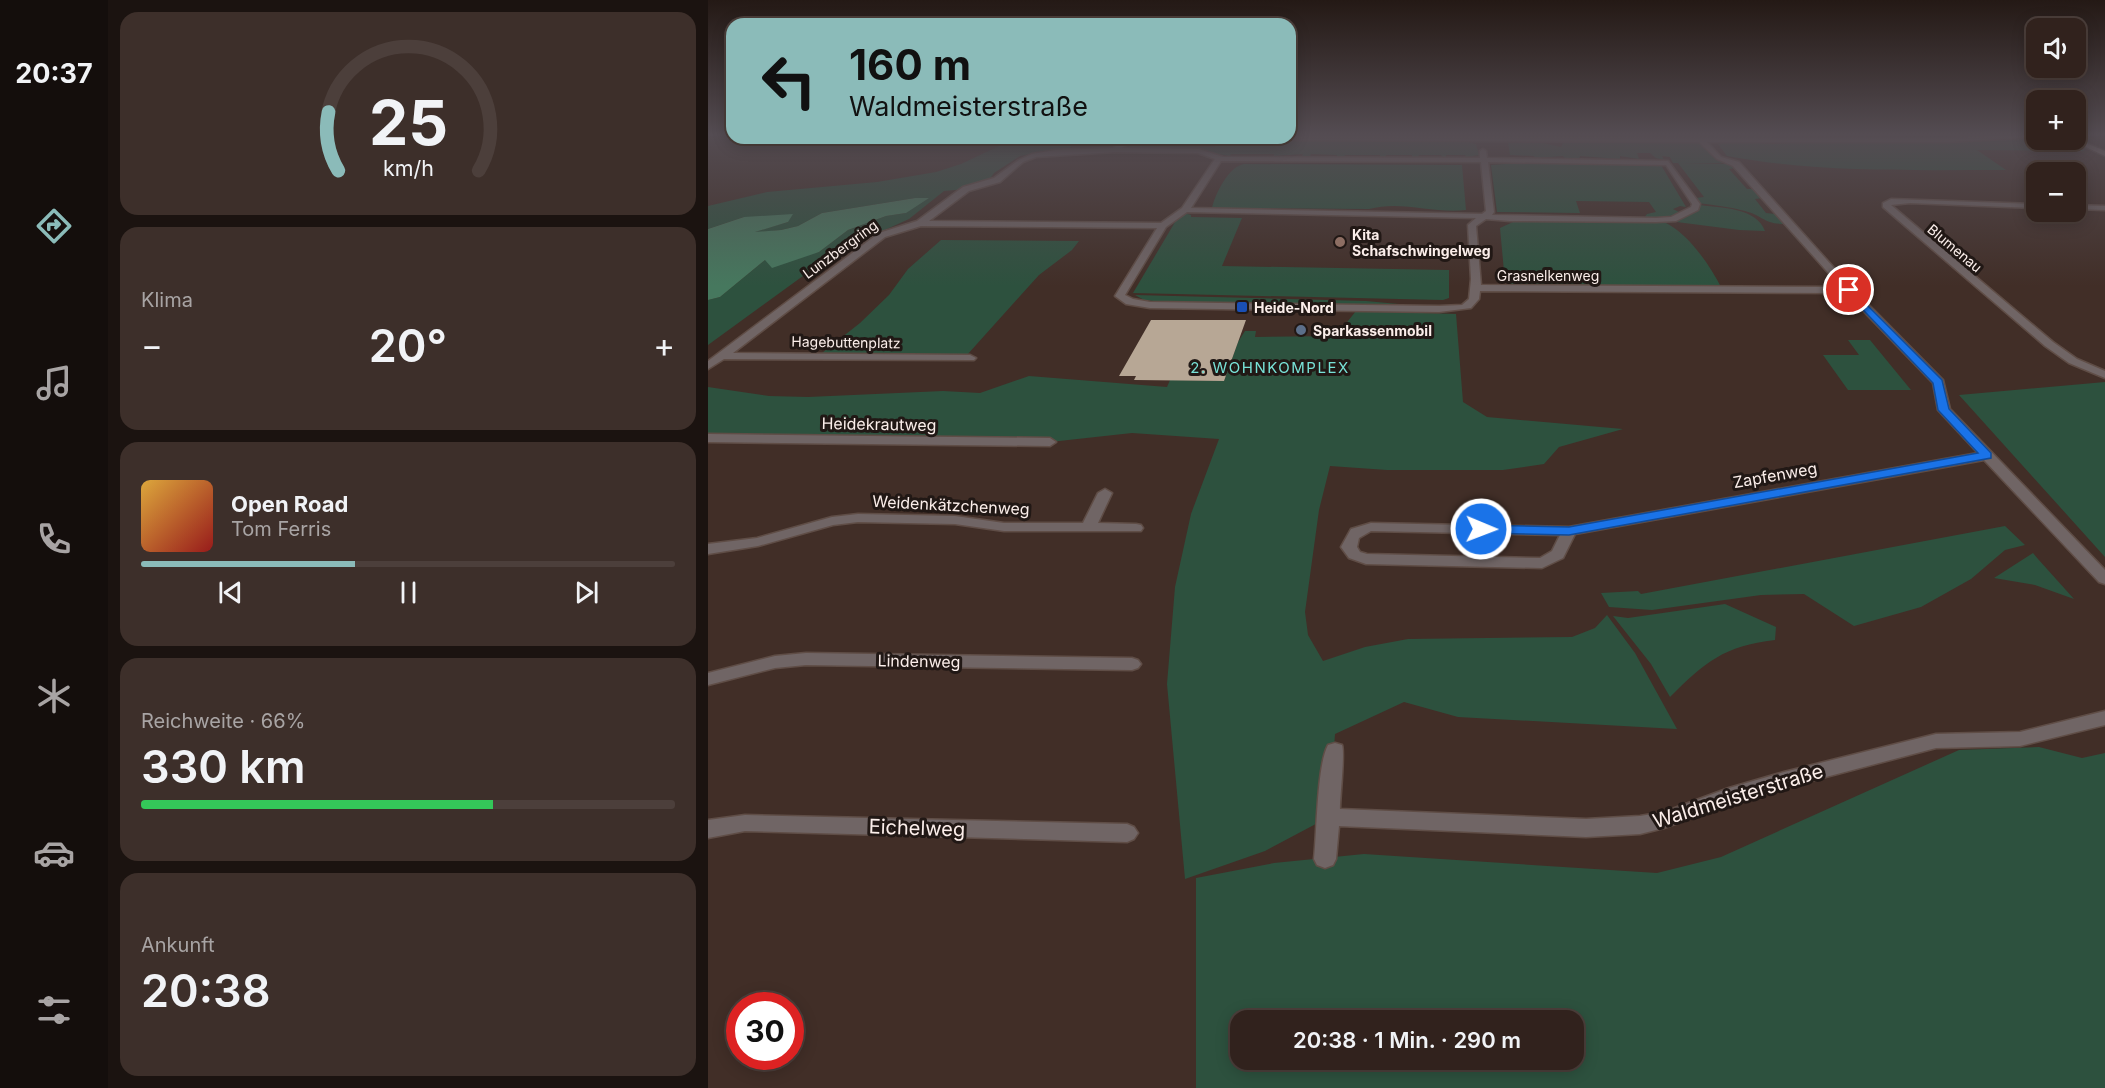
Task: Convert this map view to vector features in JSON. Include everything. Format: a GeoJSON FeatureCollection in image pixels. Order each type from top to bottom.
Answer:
{"type":"FeatureCollection","features":[{"type":"Feature","properties":{"kind":"street","name":"Lunzbergring"},"geometry":{"type":"LineString","coordinates":[[708,366],[882,235],[920,223],[962,191],[982,185]]}},
{"type":"Feature","properties":{"kind":"street"},"geometry":{"type":"LineString","coordinates":[[920,223],[1163,226],[1185,210],[1202,185]]}},
{"type":"Feature","properties":{"kind":"street"},"geometry":{"type":"LineString","coordinates":[[1476,288],[1472,225],[1490,212],[1487,185]]}},
{"type":"Feature","properties":{"kind":"street","name":"Lunzbergring"},"geometry":{"type":"LineString","coordinates":[[1486,216],[1510,219],[1673,219],[1695,208],[1694,201],[1683,185]]}},
{"type":"Feature","properties":{"kind":"street"},"geometry":{"type":"LineString","coordinates":[[1755,185],[1849,290],[1939,382],[1944,410],[2105,579]]}},
{"type":"Feature","properties":{"kind":"street","name":"Blumenau"},"geometry":{"type":"LineString","coordinates":[[2026,206],[1910,201],[1891,201],[1886,205],[2049,344],[2073,361],[2105,375]]}},
{"type":"Feature","properties":{"kind":"street"},"geometry":{"type":"LineString","coordinates":[[2086,207],[2105,208]]}},
{"type":"Feature","properties":{"kind":"street"},"geometry":{"type":"LineString","coordinates":[[1185,210],[1486,216]]}},
{"type":"Feature","properties":{"kind":"street","name":"Grasnelkenweg"},"geometry":{"type":"LineString","coordinates":[[1163,226],[1121,294],[1124,300],[1150,305],[1456,308],[1474,302],[1476,288],[1849,290]]}},
{"type":"Feature","properties":{"kind":"street","name":"Hagebuttenplatz"},"geometry":{"type":"LineString","coordinates":[[721,356],[970,358]]}},
{"type":"Feature","properties":{"kind":"street","name":"Heidekrautweg"},"geometry":{"type":"LineString","coordinates":[[708,438],[1050,442]]}},
{"type":"Feature","properties":{"kind":"street","name":"Zapfenweg"},"geometry":{"type":"LineString","coordinates":[[1569,531],[1561,553],[1542,563],[1365,559],[1354,555],[1349,546],[1352,535],[1359,529],[1371,527],[1569,531],[1986,456]]}},
{"type":"Feature","properties":{"kind":"street"},"geometry":{"type":"LineString","coordinates":[[1088,528],[1105,493]]}},
{"type":"Feature","properties":{"kind":"street","name":"Weidenkätzchenweg"},"geometry":{"type":"LineString","coordinates":[[708,549],[758,542],[832,521],[858,518],[955,520],[1004,527],[1137,528]]}},
{"type":"Feature","properties":{"kind":"street","name":"Lindenweg"},"geometry":{"type":"LineString","coordinates":[[708,679],[775,662],[806,659],[1132,664]]}},
{"type":"Feature","properties":{"kind":"street","name":"Waldmeisterstraße"},"geometry":{"type":"LineString","coordinates":[[1329,818],[1586,828],[1640,825],[1707,807],[1729,796],[1784,780],[1936,741],[2020,739],[2105,718]]}},
{"type":"Feature","properties":{"kind":"street"},"geometry":{"type":"LineString","coordinates":[[1325,859],[1331,772],[1335,750]]}},
{"type":"Feature","properties":{"kind":"street","name":"Eichelweg"},"geometry":{"type":"LineString","coordinates":[[708,829],[745,823],[1127,833]]}},
{"type":"Feature","properties":{"kind":"green space"},"geometry":{"type":"Polygon","coordinates":[[[846,185],[977,185],[966,189],[944,191],[909,219],[836,252],[708,345],[708,300],[720,297],[765,260],[819,252],[848,230],[886,216],[906,213],[915,198],[822,213],[798,226],[781,230],[751,233],[788,222],[744,217],[708,229],[708,206],[767,192],[846,185]]]}},
{"type":"Feature","properties":{"kind":"green space"},"geometry":{"type":"Polygon","coordinates":[[[1221,185],[1464,185],[1466,210],[1405,206],[1369,209],[1212,208],[1221,185]]]}},
{"type":"Feature","properties":{"kind":"green space"},"geometry":{"type":"Polygon","coordinates":[[[1494,185],[1673,185],[1686,207],[1680,206],[1673,209],[1681,213],[1654,218],[1644,218],[1647,214],[1656,212],[1649,202],[1576,201],[1580,213],[1497,212],[1494,185]]]}},
{"type":"Feature","properties":{"kind":"green space"},"geometry":{"type":"Polygon","coordinates":[[[1695,185],[1743,185],[1747,189],[1754,189],[1762,198],[1755,199],[1766,213],[1775,214],[1785,224],[1772,223],[1739,210],[1698,203],[1696,198],[1704,197],[1695,185]]]}},
{"type":"Feature","properties":{"kind":"green space"},"geometry":{"type":"Polygon","coordinates":[[[915,198],[929,198],[906,213],[886,216],[848,230],[819,252],[772,268],[765,260],[720,297],[708,300],[708,229],[744,217],[793,214],[788,222],[755,232],[781,230],[798,226],[822,213],[915,198]]]}},
{"type":"Feature","properties":{"kind":"green space"},"geometry":{"type":"Polygon","coordinates":[[[1699,205],[1746,213],[1754,217],[1765,231],[1669,221],[1689,215],[1699,205]]]}},
{"type":"Feature","properties":{"kind":"green space"},"geometry":{"type":"Polygon","coordinates":[[[1184,213],[1191,217],[1242,218],[1222,266],[1449,270],[1449,298],[1443,300],[1133,293],[1178,217],[1184,213]]]}},
{"type":"Feature","properties":{"kind":"green space"},"geometry":{"type":"Polygon","coordinates":[[[1513,222],[1664,222],[1689,241],[1704,259],[1721,287],[1511,285],[1505,282],[1500,228],[1513,222]]]}},
{"type":"Feature","properties":{"kind":"green space"},"geometry":{"type":"Polygon","coordinates":[[[941,240],[1079,241],[1072,250],[1039,275],[967,355],[822,353],[860,323],[889,295],[908,269],[941,240]]]}},
{"type":"Feature","properties":{"kind":"green space"},"geometry":{"type":"Polygon","coordinates":[[[1135,295],[1366,301],[1409,305],[1163,302],[1144,300],[1135,295]]]}},
{"type":"Feature","properties":{"kind":"green space"},"geometry":{"type":"Polygon","coordinates":[[[1356,311],[1456,314],[1463,402],[1487,417],[1623,429],[1559,447],[1544,464],[1503,470],[1387,470],[1330,466],[1319,510],[1305,612],[1308,635],[1323,661],[1365,647],[1408,639],[1572,637],[1595,628],[1607,615],[1635,653],[1677,729],[1458,717],[1404,702],[1335,734],[1329,817],[1265,851],[1185,879],[1167,684],[1175,587],[1191,514],[1219,439],[1132,433],[1050,442],[708,438],[708,387],[769,396],[808,397],[943,391],[980,393],[1029,376],[1167,387],[1170,380],[1224,381],[1238,342],[1245,331],[1256,331],[1255,337],[1336,336],[1356,311]]]}},
{"type":"Feature","properties":{"kind":"green space"},"geometry":{"type":"Polygon","coordinates":[[[1848,340],[1870,340],[1911,390],[1848,390],[1823,355],[1859,355],[1848,340]]]}},
{"type":"Feature","properties":{"kind":"green space"},"geometry":{"type":"Polygon","coordinates":[[[2105,382],[2105,557],[1959,395],[2105,382]]]}},
{"type":"Feature","properties":{"kind":"green space"},"geometry":{"type":"Polygon","coordinates":[[[2005,526],[2025,545],[2005,550],[1971,579],[1921,607],[1854,626],[1804,594],[1761,595],[1652,610],[1609,607],[1601,593],[1638,591],[1641,594],[2005,526]]]}},
{"type":"Feature","properties":{"kind":"green space"},"geometry":{"type":"Polygon","coordinates":[[[2033,553],[2074,599],[2035,585],[1994,578],[2033,553]]]}},
{"type":"Feature","properties":{"kind":"green space"},"geometry":{"type":"Polygon","coordinates":[[[1725,604],[1776,627],[1775,640],[1742,647],[1716,658],[1694,674],[1670,697],[1651,664],[1613,616],[1628,618],[1725,604]]]}},
{"type":"Feature","properties":{"kind":"green space"},"geometry":{"type":"Polygon","coordinates":[[[2039,747],[2082,758],[2105,753],[2105,1088],[1196,1088],[1196,878],[1274,863],[1364,854],[1657,873],[1721,857],[1959,750],[2039,747]]]}},
{"type":"Feature","properties":{"kind":"building"},"geometry":{"type":"Polygon","coordinates":[[[1151,320],[1246,320],[1224,381],[1134,380],[1136,376],[1119,376],[1151,320]]]}},
{"type":"Feature","properties":{"kind":"place","name":"Kita Schafschwingelweg"},"geometry":{"type":"Point","coordinates":[1340,242]}},
{"type":"Feature","properties":{"kind":"place","name":"Heide-Nord"},"geometry":{"type":"Point","coordinates":[1242,307]}},
{"type":"Feature","properties":{"kind":"place","name":"Sparkassenmobil"},"geometry":{"type":"Point","coordinates":[1301,330]}},
{"type":"Feature","properties":{"kind":"district","name":"2. WOHNKOMPLEX"},"geometry":{"type":"Point","coordinates":[1270,367]}},
{"type":"Feature","properties":{"kind":"route"},"geometry":{"type":"LineString","coordinates":[[1481,529],[1569,531],[1986,456],[1944,410],[1939,382],[1849,290]]}}]}
